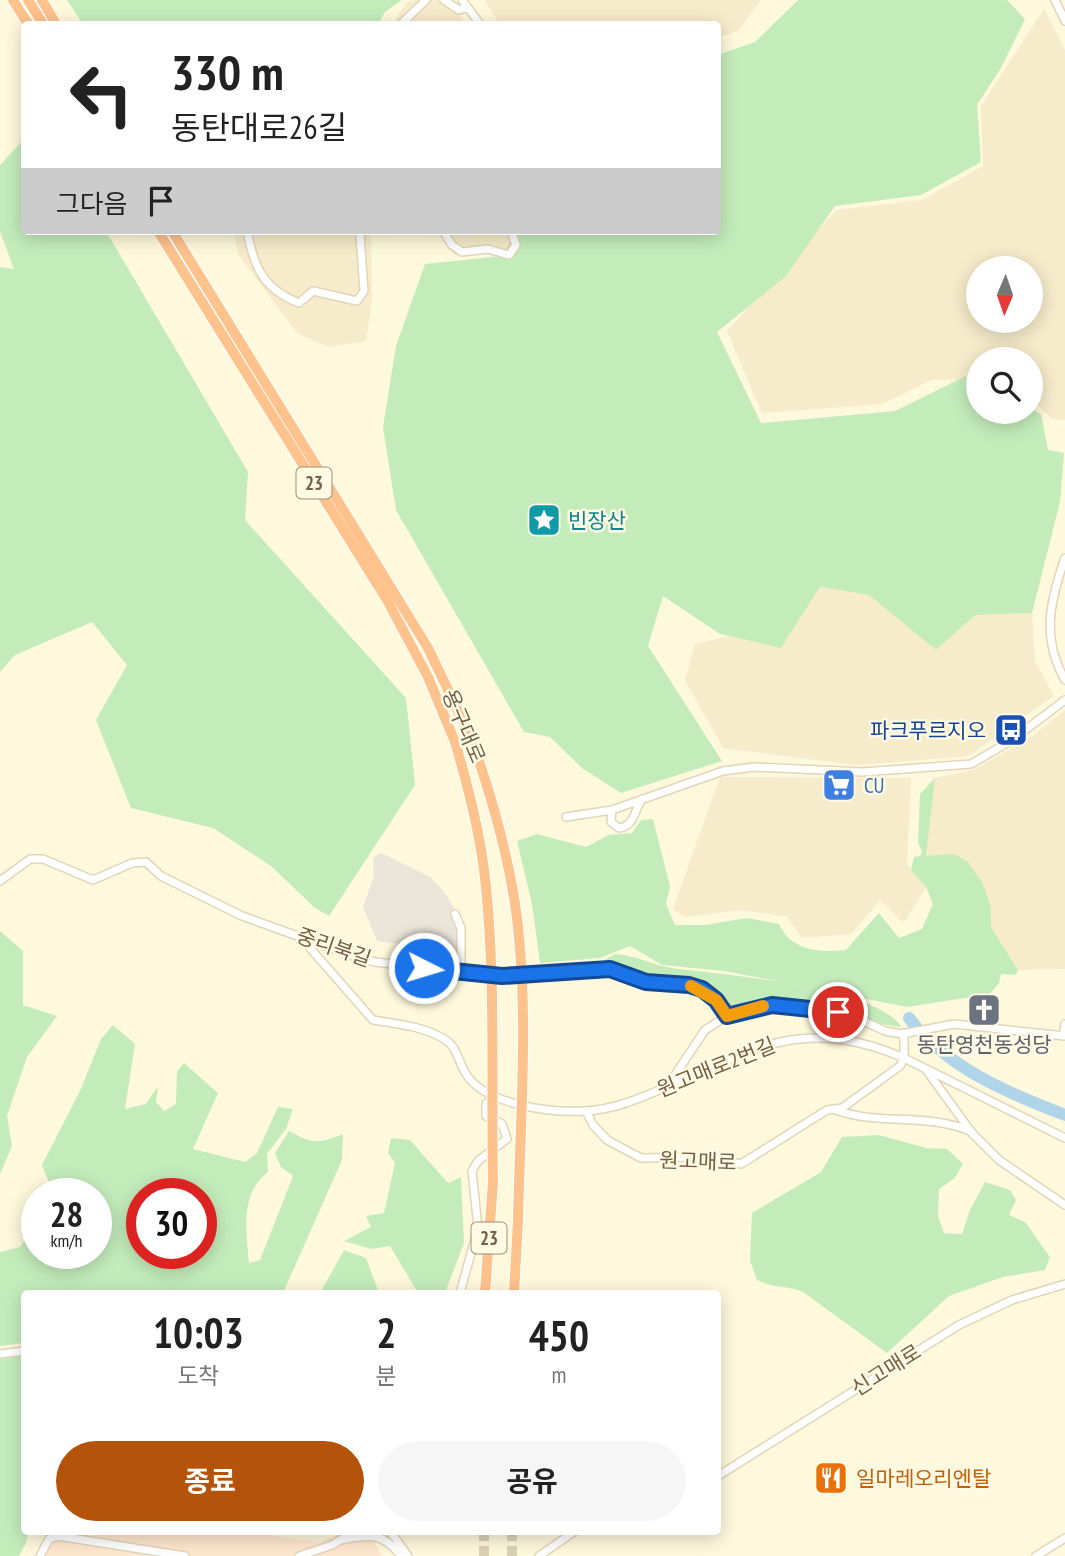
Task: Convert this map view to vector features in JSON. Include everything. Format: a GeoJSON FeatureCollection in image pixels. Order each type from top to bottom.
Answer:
{"type":"FeatureCollection","features":[{"type":"Feature","properties":{"kind":"highway"},"geometry":{"type":"LineString","coordinates":[[10,0],[26,21]]}},
{"type":"Feature","properties":{"kind":"highway"},"geometry":{"type":"LineString","coordinates":[[28,0],[41,21]]}},
{"type":"Feature","properties":{"kind":"highway"},"geometry":{"type":"LineString","coordinates":[[42,0],[54,21]]}},
{"type":"Feature","properties":{"kind":"highway","name":"용구대로"},"geometry":{"type":"LineString","coordinates":[[160,235],[387,600],[428,677],[455,742],[468,789],[485,876],[491,964],[493,1182],[485,1290]]}},
{"type":"Feature","properties":{"kind":"highway","name":"용구대로"},"geometry":{"type":"LineString","coordinates":[[174,235],[428,648],[471,738],[499,823],[517,918],[522,1020],[514,1290]]}},
{"type":"Feature","properties":{"kind":"street"},"geometry":{"type":"LineString","coordinates":[[404,21],[426,0]]}},
{"type":"Feature","properties":{"kind":"street"},"geometry":{"type":"LineString","coordinates":[[444,0],[459,10],[467,7]]}},
{"type":"Feature","properties":{"kind":"street"},"geometry":{"type":"LineString","coordinates":[[462,0],[478,21]]}},
{"type":"Feature","properties":{"kind":"street"},"geometry":{"type":"LineString","coordinates":[[1055,0],[1065,20]]}},
{"type":"Feature","properties":{"kind":"street"},"geometry":{"type":"LineString","coordinates":[[248,235],[260,277],[286,298],[299,303],[313,291],[357,301],[364,291],[360,235]]}},
{"type":"Feature","properties":{"kind":"street"},"geometry":{"type":"LineString","coordinates":[[446,235],[452,245],[462,252],[488,249],[509,255],[516,250],[513,235]]}},
{"type":"Feature","properties":{"kind":"street"},"geometry":{"type":"LineString","coordinates":[[1065,558],[1048,618],[1054,656],[1065,680]]}},
{"type":"Feature","properties":{"kind":"street"},"geometry":{"type":"LineString","coordinates":[[566,817],[612,810],[723,771],[754,767],[863,772],[971,764],[1012,740],[1065,700]]}},
{"type":"Feature","properties":{"kind":"street"},"geometry":{"type":"LineString","coordinates":[[612,810],[611,822],[619,828],[626,827],[633,820],[635,809],[643,798]]}},
{"type":"Feature","properties":{"kind":"street","name":"중리북길"},"geometry":{"type":"LineString","coordinates":[[0,881],[30,859],[43,859],[93,880],[132,863],[146,862],[161,876],[242,916],[375,962],[534,976],[610,969],[646,982],[689,985],[702,989],[716,1000],[727,1016]]}},
{"type":"Feature","properties":{"kind":"street"},"geometry":{"type":"LineString","coordinates":[[455,914],[461,928],[461,971]]}},
{"type":"Feature","properties":{"kind":"street"},"geometry":{"type":"LineString","coordinates":[[312,940],[310,948],[373,1020],[417,1027],[444,1038],[455,1048],[466,1075],[494,1097],[548,1110],[586,1111]]}},
{"type":"Feature","properties":{"kind":"street"},"geometry":{"type":"LineString","coordinates":[[667,1087],[705,1030],[727,1016],[772,1005],[848,1014],[885,1031],[906,1033],[932,1027],[964,1025],[1064,1036],[1065,1024]]}},
{"type":"Feature","properties":{"kind":"street"},"geometry":{"type":"LineString","coordinates":[[906,1033],[904,1058],[1065,1138]]}},
{"type":"Feature","properties":{"kind":"street","name":"원고매로2번길"},"geometry":{"type":"LineString","coordinates":[[586,1111],[629,1103],[743,1052],[782,1040],[811,1036],[854,1040],[904,1058]]}},
{"type":"Feature","properties":{"kind":"street","name":"원고매로"},"geometry":{"type":"LineString","coordinates":[[586,1111],[593,1125],[607,1140],[641,1158],[705,1157],[741,1164],[816,1115],[835,1110],[900,1066],[904,1058]]}},
{"type":"Feature","properties":{"kind":"street"},"geometry":{"type":"LineString","coordinates":[[925,1067],[972,1133],[999,1160],[1065,1205]]}},
{"type":"Feature","properties":{"kind":"street"},"geometry":{"type":"LineString","coordinates":[[461,1290],[478,1228],[472,1171],[478,1161],[507,1139],[502,1124],[486,1116],[486,1104],[494,1097]]}},
{"type":"Feature","properties":{"kind":"street"},"geometry":{"type":"LineString","coordinates":[[835,1110],[855,1115],[929,1120],[972,1133]]}},
{"type":"Feature","properties":{"kind":"street","name":"신고매로"},"geometry":{"type":"LineString","coordinates":[[721,1474],[959,1325],[1012,1300],[1065,1284]]}},
{"type":"Feature","properties":{"kind":"street"},"geometry":{"type":"LineString","coordinates":[[0,1354],[21,1351]]}},
{"type":"Feature","properties":{"kind":"street"},"geometry":{"type":"LineString","coordinates":[[299,1556],[349,1535]]}},
{"type":"Feature","properties":{"kind":"street"},"geometry":{"type":"LineString","coordinates":[[393,1535],[408,1556]]}},
{"type":"Feature","properties":{"kind":"street"},"geometry":{"type":"LineString","coordinates":[[539,1556],[569,1535]]}},
{"type":"Feature","properties":{"kind":"street"},"geometry":{"type":"LineString","coordinates":[[40,1556],[49,1539],[58,1536],[185,1556]]}},
{"type":"Feature","properties":{"kind":"street"},"geometry":{"type":"LineString","coordinates":[[341,1540],[369,1536],[386,1539],[401,1556]]}},
{"type":"Feature","properties":{"kind":"street"},"geometry":{"type":"LineString","coordinates":[[1036,1556],[1065,1538]]}},
{"type":"Feature","properties":{"kind":"shaded area"},"geometry":{"type":"Polygon","coordinates":[[[413,0],[450,0],[464,21],[394,21],[406,4],[413,0]]]}},
{"type":"Feature","properties":{"kind":"shaded area"},"geometry":{"type":"Polygon","coordinates":[[[485,0],[761,0],[739,30],[721,37],[721,21],[497,21],[485,0]]]}},
{"type":"Feature","properties":{"kind":"shaded area"},"geometry":{"type":"Polygon","coordinates":[[[1044,9],[1065,50],[1065,420],[1052,419],[1043,410],[1043,347],[966,347],[966,379],[932,380],[882,404],[762,413],[727,331],[836,210],[922,200],[983,166],[981,106],[1044,9]]]}},
{"type":"Feature","properties":{"kind":"shaded area"},"geometry":{"type":"Polygon","coordinates":[[[235,235],[371,235],[372,301],[366,341],[329,347],[298,334],[238,254],[235,235]]]}},
{"type":"Feature","properties":{"kind":"shaded area"},"geometry":{"type":"Polygon","coordinates":[[[441,235],[517,235],[510,262],[486,254],[454,255],[441,235]]]}},
{"type":"Feature","properties":{"kind":"shaded area"},"geometry":{"type":"Polygon","coordinates":[[[820,587],[869,595],[936,650],[974,615],[1032,613],[1035,661],[1054,696],[968,756],[856,765],[723,748],[685,680],[695,644],[730,636],[781,648],[820,587]]]}},
{"type":"Feature","properties":{"kind":"shaded area","name":"파크푸르지오"},"geometry":{"type":"Polygon","coordinates":[[[1065,710],[1065,969],[1018,970],[991,927],[988,897],[925,857],[935,778],[973,770],[1033,736],[1065,710]]]}},
{"type":"Feature","properties":{"kind":"shaded area"},"geometry":{"type":"Polygon","coordinates":[[[720,777],[911,778],[907,864],[926,887],[904,923],[880,900],[851,934],[802,938],[787,917],[742,910],[685,917],[673,909],[720,777]]]}},
{"type":"Feature","properties":{"kind":"shaded area"},"geometry":{"type":"Polygon","coordinates":[[[381,853],[430,877],[444,892],[464,923],[459,952],[377,941],[363,907],[374,876],[373,858],[381,853]]]}},
{"type":"Feature","properties":{"kind":"shaded area"},"geometry":{"type":"Polygon","coordinates":[[[45,1535],[272,1535],[320,1542],[336,1535],[370,1535],[382,1556],[36,1556],[45,1535]]]}},
{"type":"Feature","properties":{"kind":"green space"},"geometry":{"type":"Polygon","coordinates":[[[67,0],[402,0],[385,12],[380,21],[81,21],[67,0]]]}},
{"type":"Feature","properties":{"kind":"green space"},"geometry":{"type":"Polygon","coordinates":[[[798,0],[1007,0],[1025,19],[1002,66],[977,105],[981,162],[921,195],[835,206],[785,277],[717,332],[761,423],[895,411],[966,376],[966,424],[1043,424],[1048,450],[1064,453],[1060,502],[1032,613],[975,615],[936,650],[869,595],[820,587],[781,648],[720,634],[663,596],[648,646],[722,761],[621,793],[582,768],[550,737],[524,732],[396,510],[383,427],[396,346],[425,264],[502,256],[514,235],[721,235],[721,54],[755,42],[798,0]]]}},
{"type":"Feature","properties":{"kind":"green space"},"geometry":{"type":"Polygon","coordinates":[[[21,142],[21,235],[108,235],[248,472],[245,520],[406,698],[415,785],[329,916],[315,908],[271,866],[213,828],[131,808],[96,720],[127,665],[92,622],[15,655],[0,672],[0,267],[14,269],[0,232],[0,165],[21,142]]]}},
{"type":"Feature","properties":{"kind":"green space"},"geometry":{"type":"Polygon","coordinates":[[[935,778],[926,856],[954,854],[967,861],[982,882],[991,907],[991,927],[1018,970],[1016,975],[1001,974],[999,983],[990,994],[907,1007],[725,971],[662,965],[630,946],[600,958],[540,963],[532,904],[517,841],[537,834],[586,847],[609,835],[632,833],[641,820],[653,819],[670,886],[666,904],[675,925],[706,925],[747,918],[779,924],[784,933],[799,945],[826,951],[846,950],[879,913],[899,938],[922,929],[933,904],[926,887],[911,870],[914,857],[920,856],[922,851],[918,843],[920,794],[935,778]]]}},
{"type":"Feature","properties":{"kind":"green space"},"geometry":{"type":"Polygon","coordinates":[[[0,931],[23,951],[23,1005],[57,1016],[27,1057],[7,1116],[12,1146],[0,1174],[0,931]]]}},
{"type":"Feature","properties":{"kind":"green space"},"geometry":{"type":"Polygon","coordinates":[[[615,954],[672,968],[759,979],[831,992],[887,1013],[901,1027],[880,1024],[851,1010],[782,1002],[730,1009],[700,985],[653,980],[595,965],[615,954]]]}},
{"type":"Feature","properties":{"kind":"green space"},"geometry":{"type":"Polygon","coordinates":[[[113,1025],[135,1044],[125,1109],[146,1104],[158,1086],[156,1102],[164,1111],[176,1104],[177,1071],[184,1063],[218,1093],[193,1149],[245,1162],[257,1153],[278,1107],[293,1109],[286,1129],[267,1154],[268,1172],[259,1181],[249,1202],[246,1226],[249,1263],[260,1260],[293,1176],[281,1167],[275,1153],[289,1131],[316,1141],[343,1134],[342,1160],[284,1290],[21,1290],[21,1343],[0,1346],[0,1252],[21,1246],[21,1269],[112,1269],[112,1178],[47,1178],[42,1165],[80,1091],[101,1039],[113,1025]]]}},
{"type":"Feature","properties":{"kind":"green space"},"geometry":{"type":"Polygon","coordinates":[[[879,1135],[926,1148],[947,1149],[963,1164],[955,1178],[939,1189],[938,1216],[944,1233],[962,1234],[970,1210],[985,1182],[1010,1190],[1016,1200],[1009,1215],[1025,1222],[1050,1257],[1045,1270],[1003,1277],[949,1296],[887,1353],[803,1292],[757,1280],[750,1261],[752,1213],[821,1172],[842,1137],[879,1135]]]}},
{"type":"Feature","properties":{"kind":"green space"},"geometry":{"type":"Polygon","coordinates":[[[391,1138],[410,1140],[448,1183],[461,1177],[464,1243],[446,1290],[416,1290],[390,1246],[371,1249],[344,1241],[371,1227],[366,1216],[384,1213],[395,1163],[388,1153],[391,1138]]]}},
{"type":"Feature","properties":{"kind":"green space"},"geometry":{"type":"Polygon","coordinates":[[[344,1250],[366,1258],[378,1290],[322,1290],[344,1250]]]}},
{"type":"Feature","properties":{"kind":"green space"},"geometry":{"type":"Polygon","coordinates":[[[21,1356],[21,1535],[28,1535],[19,1556],[0,1556],[0,1359],[21,1356]]]}},
{"type":"Feature","properties":{"kind":"waterway"},"geometry":{"type":"LineString","coordinates":[[909,1018],[924,1036],[960,1065],[1001,1088],[1065,1115]]}},
{"type":"Feature","properties":{"kind":"tunnel"},"geometry":{"type":"LineString","coordinates":[[484,1535],[484,1556]]}},
{"type":"Feature","properties":{"kind":"tunnel"},"geometry":{"type":"LineString","coordinates":[[512,1535],[512,1556]]}},
{"type":"Feature","properties":{"kind":"slow traffic"},"geometry":{"type":"LineString","coordinates":[[691,986],[702,989],[716,1000],[727,1016],[763,1006]]}},
{"type":"Feature","properties":{"kind":"place","name":"빈장산"},"geometry":{"type":"Point","coordinates":[544,520]}},
{"type":"Feature","properties":{"kind":"place","name":"파크푸르지오"},"geometry":{"type":"Point","coordinates":[1011,730]}},
{"type":"Feature","properties":{"kind":"place","name":"CU"},"geometry":{"type":"Point","coordinates":[839,785]}},
{"type":"Feature","properties":{"kind":"place","name":"동탄영천동성당"},"geometry":{"type":"Point","coordinates":[984,1010]}},
{"type":"Feature","properties":{"kind":"place","name":"일마레오리엔탈"},"geometry":{"type":"Point","coordinates":[831,1478]}},
{"type":"Feature","properties":{"kind":"route"},"geometry":{"type":"LineString","coordinates":[[424,968],[502,976],[610,969],[646,982],[689,985],[702,989],[716,1000],[727,1016],[772,1005],[838,1012]]}}]}
